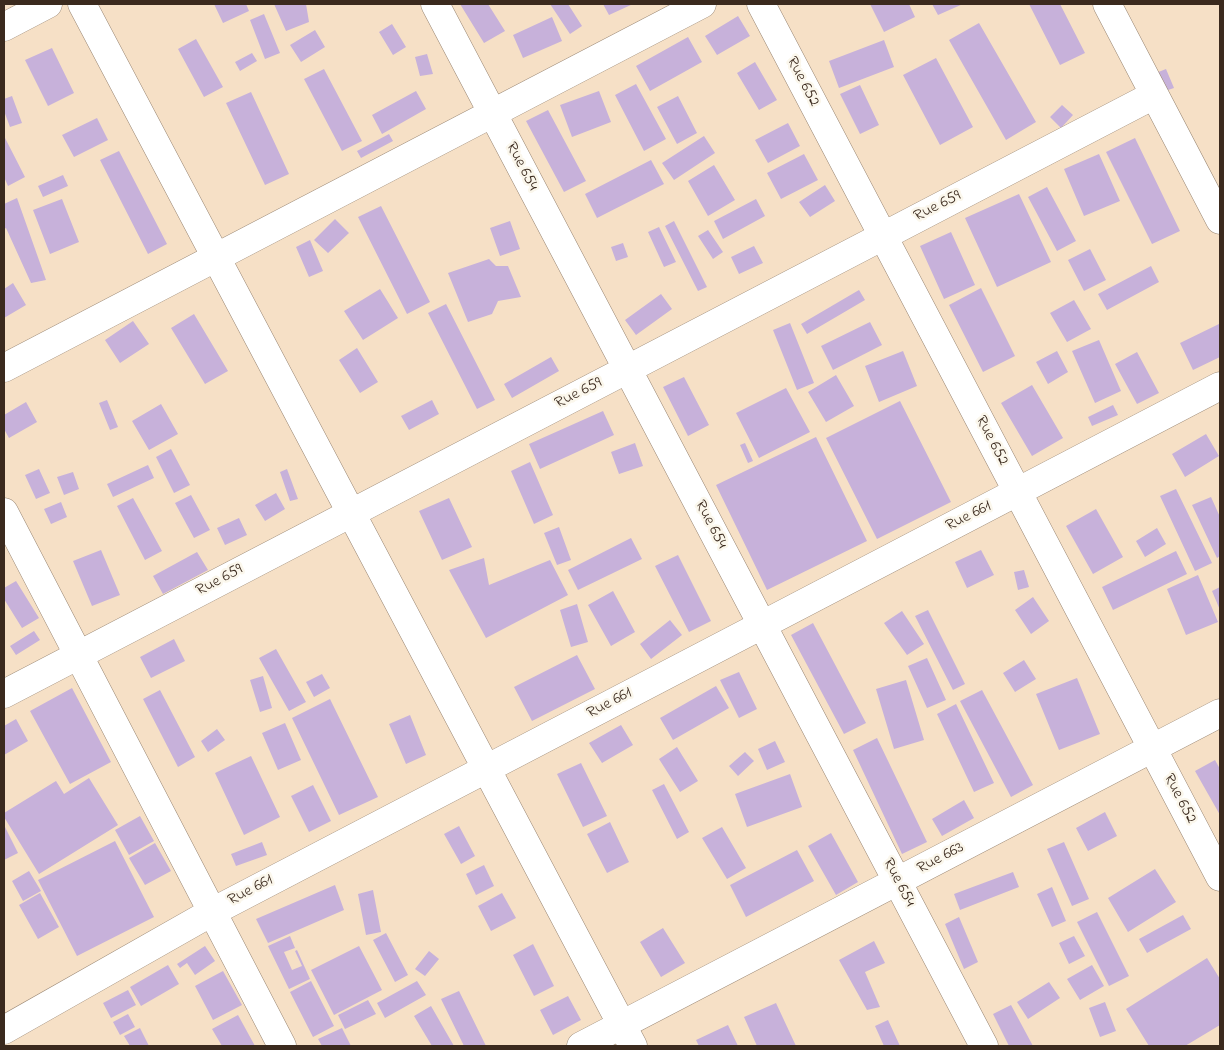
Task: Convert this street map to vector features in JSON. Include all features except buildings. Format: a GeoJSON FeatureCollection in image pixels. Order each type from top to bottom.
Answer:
{"type":"FeatureCollection","features":[{"type":"Feature","properties":{"kind":"street"},"geometry":{"type":"LineString","coordinates":[[4,27],[48,4]]}},
{"type":"Feature","properties":{"kind":"street"},"geometry":{"type":"LineString","coordinates":[[82,4],[628,1036]]}},
{"type":"Feature","properties":{"kind":"street","name":"Rue 654"},"geometry":{"type":"LineString","coordinates":[[436,4],[984,1046]]}},
{"type":"Feature","properties":{"kind":"street"},"geometry":{"type":"LineString","coordinates":[[4,368],[702,4]]}},
{"type":"Feature","properties":{"kind":"street","name":"Rue 652"},"geometry":{"type":"LineString","coordinates":[[761,4],[1220,878]]}},
{"type":"Feature","properties":{"kind":"street"},"geometry":{"type":"LineString","coordinates":[[1106,4],[1220,220]]}},
{"type":"Feature","properties":{"kind":"street","name":"Rue 659"},"geometry":{"type":"LineString","coordinates":[[4,694],[1154,95]]}},
{"type":"Feature","properties":{"kind":"street","name":"Rue 661"},"geometry":{"type":"LineString","coordinates":[[4,1030],[212,912],[1220,386]]}},
{"type":"Feature","properties":{"kind":"street"},"geometry":{"type":"LineString","coordinates":[[4,512],[282,1046]]}},
{"type":"Feature","properties":{"kind":"street","name":"Rue 663"},"geometry":{"type":"LineString","coordinates":[[581,1046],[628,1036],[898,882],[1220,714]]}}]}
